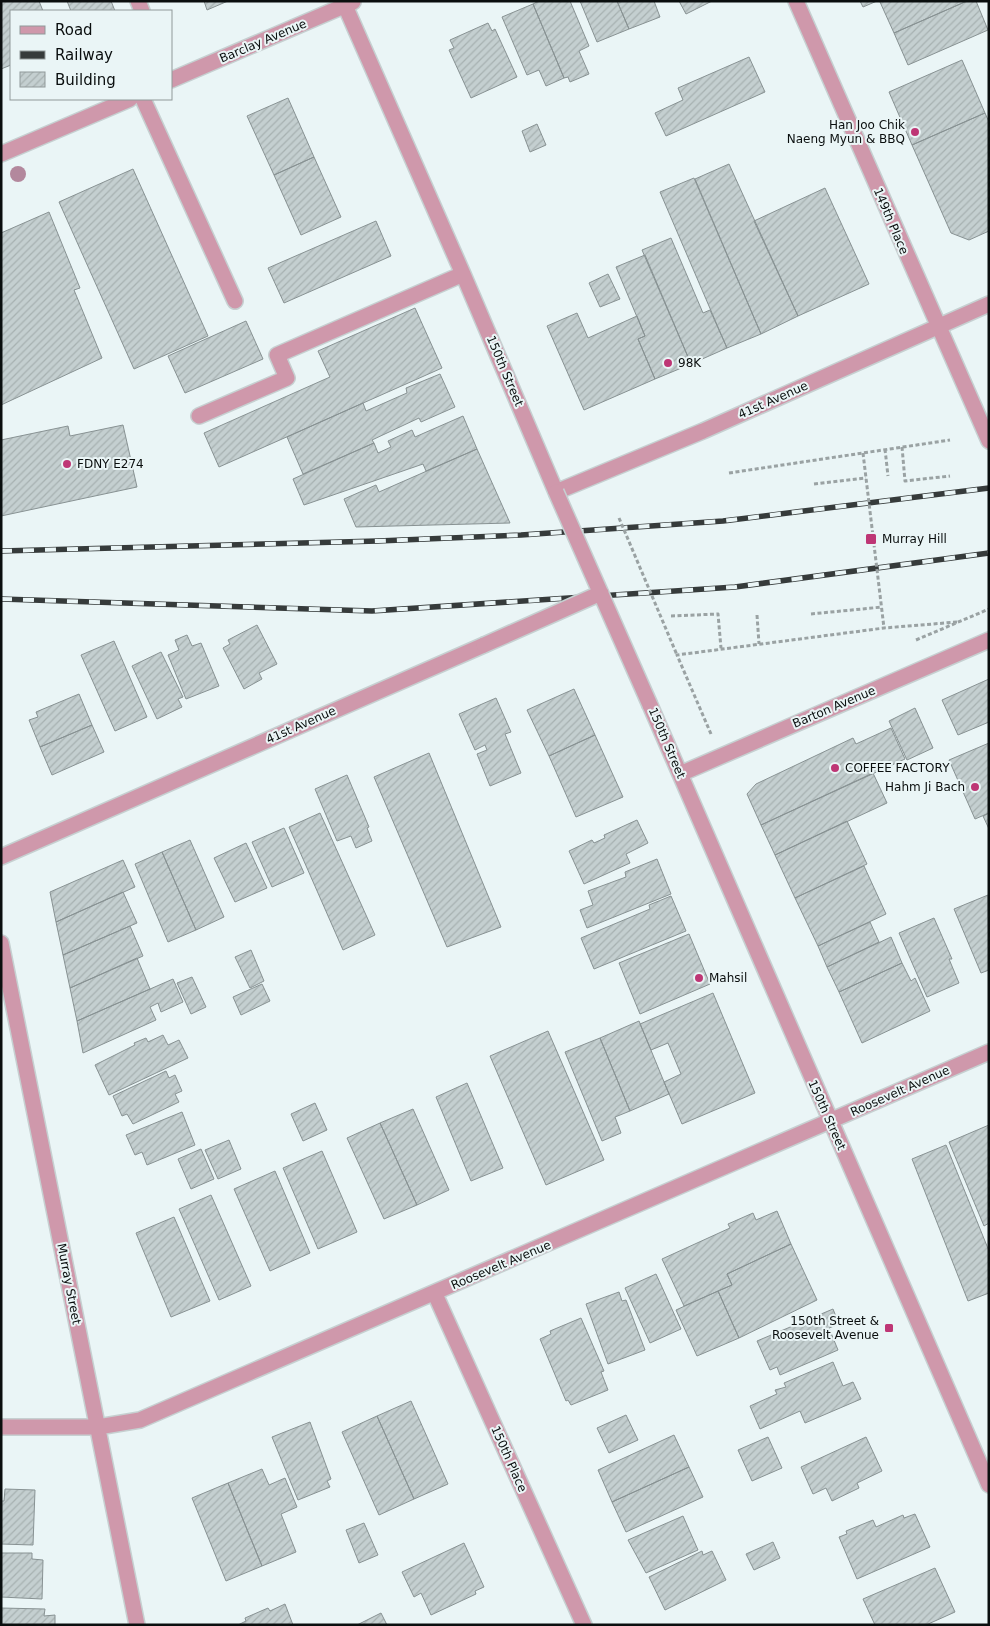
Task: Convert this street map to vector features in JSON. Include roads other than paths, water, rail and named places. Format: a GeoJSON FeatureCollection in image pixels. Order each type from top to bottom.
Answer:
{"type":"FeatureCollection","features":[{"type":"Feature","properties":{"kind":"street","name":"149th Place"},"geometry":{"type":"LineString","coordinates":[[796,1],[937,327],[989,441]]}},
{"type":"Feature","properties":{"kind":"street","name":"Barclay Avenue"},"geometry":{"type":"LineString","coordinates":[[172,80],[347,3]]}},
{"type":"Feature","properties":{"kind":"street","name":"150th Street"},"geometry":{"type":"LineString","coordinates":[[347,3],[556,492],[989,1485]]}},
{"type":"Feature","properties":{"kind":"street"},"geometry":{"type":"LineString","coordinates":[[1,154],[128,100]]}},
{"type":"Feature","properties":{"kind":"street"},"geometry":{"type":"LineString","coordinates":[[143,100],[236,301]]}},
{"type":"Feature","properties":{"kind":"street"},"geometry":{"type":"LineString","coordinates":[[199,416],[287,378],[277,355],[464,274]]}},
{"type":"Feature","properties":{"kind":"street","name":"41st Avenue"},"geometry":{"type":"LineString","coordinates":[[556,492],[703,431],[989,304]]}},
{"type":"Feature","properties":{"kind":"street","name":"41st Avenue"},"geometry":{"type":"LineString","coordinates":[[1,857],[601,593]]}},
{"type":"Feature","properties":{"kind":"street","name":"Barton Avenue"},"geometry":{"type":"LineString","coordinates":[[680,774],[989,640]]}},
{"type":"Feature","properties":{"kind":"street","name":"Murray Street"},"geometry":{"type":"LineString","coordinates":[[1,943],[137,1625]]}},
{"type":"Feature","properties":{"kind":"street","name":"Roosevelt Avenue"},"geometry":{"type":"LineString","coordinates":[[1,1427],[98,1427],[140,1420],[435,1294],[989,1052]]}},
{"type":"Feature","properties":{"kind":"street","name":"150th Place"},"geometry":{"type":"LineString","coordinates":[[435,1294],[584,1625]]}},
{"type":"Feature","properties":{"kind":"railway"},"geometry":{"type":"LineString","coordinates":[[1,551],[378,541],[521,535],[723,521],[989,488]]}},
{"type":"Feature","properties":{"kind":"railway"},"geometry":{"type":"LineString","coordinates":[[1,599],[372,611],[735,587],[989,553]]}},
{"type":"Feature","properties":{"kind":"place","name":"Han Joo Chik Naeng Myun & BBQ"},"geometry":{"type":"Point","coordinates":[915,132]}},
{"type":"Feature","properties":{"kind":"place","name":"98K"},"geometry":{"type":"Point","coordinates":[668,363]}},
{"type":"Feature","properties":{"kind":"place","name":"FDNY E274"},"geometry":{"type":"Point","coordinates":[67,464]}},
{"type":"Feature","properties":{"kind":"place","name":"Murray Hill"},"geometry":{"type":"Point","coordinates":[871,539]}},
{"type":"Feature","properties":{"kind":"place","name":"COFFEE FACTORY"},"geometry":{"type":"Point","coordinates":[835,768]}},
{"type":"Feature","properties":{"kind":"place","name":"Hahm Ji Bach"},"geometry":{"type":"Point","coordinates":[975,787]}},
{"type":"Feature","properties":{"kind":"place","name":"Mahsil"},"geometry":{"type":"Point","coordinates":[699,978]}},
{"type":"Feature","properties":{"kind":"place","name":"150th Street & Roosevelt Avenue"},"geometry":{"type":"Point","coordinates":[889,1328]}}]}
